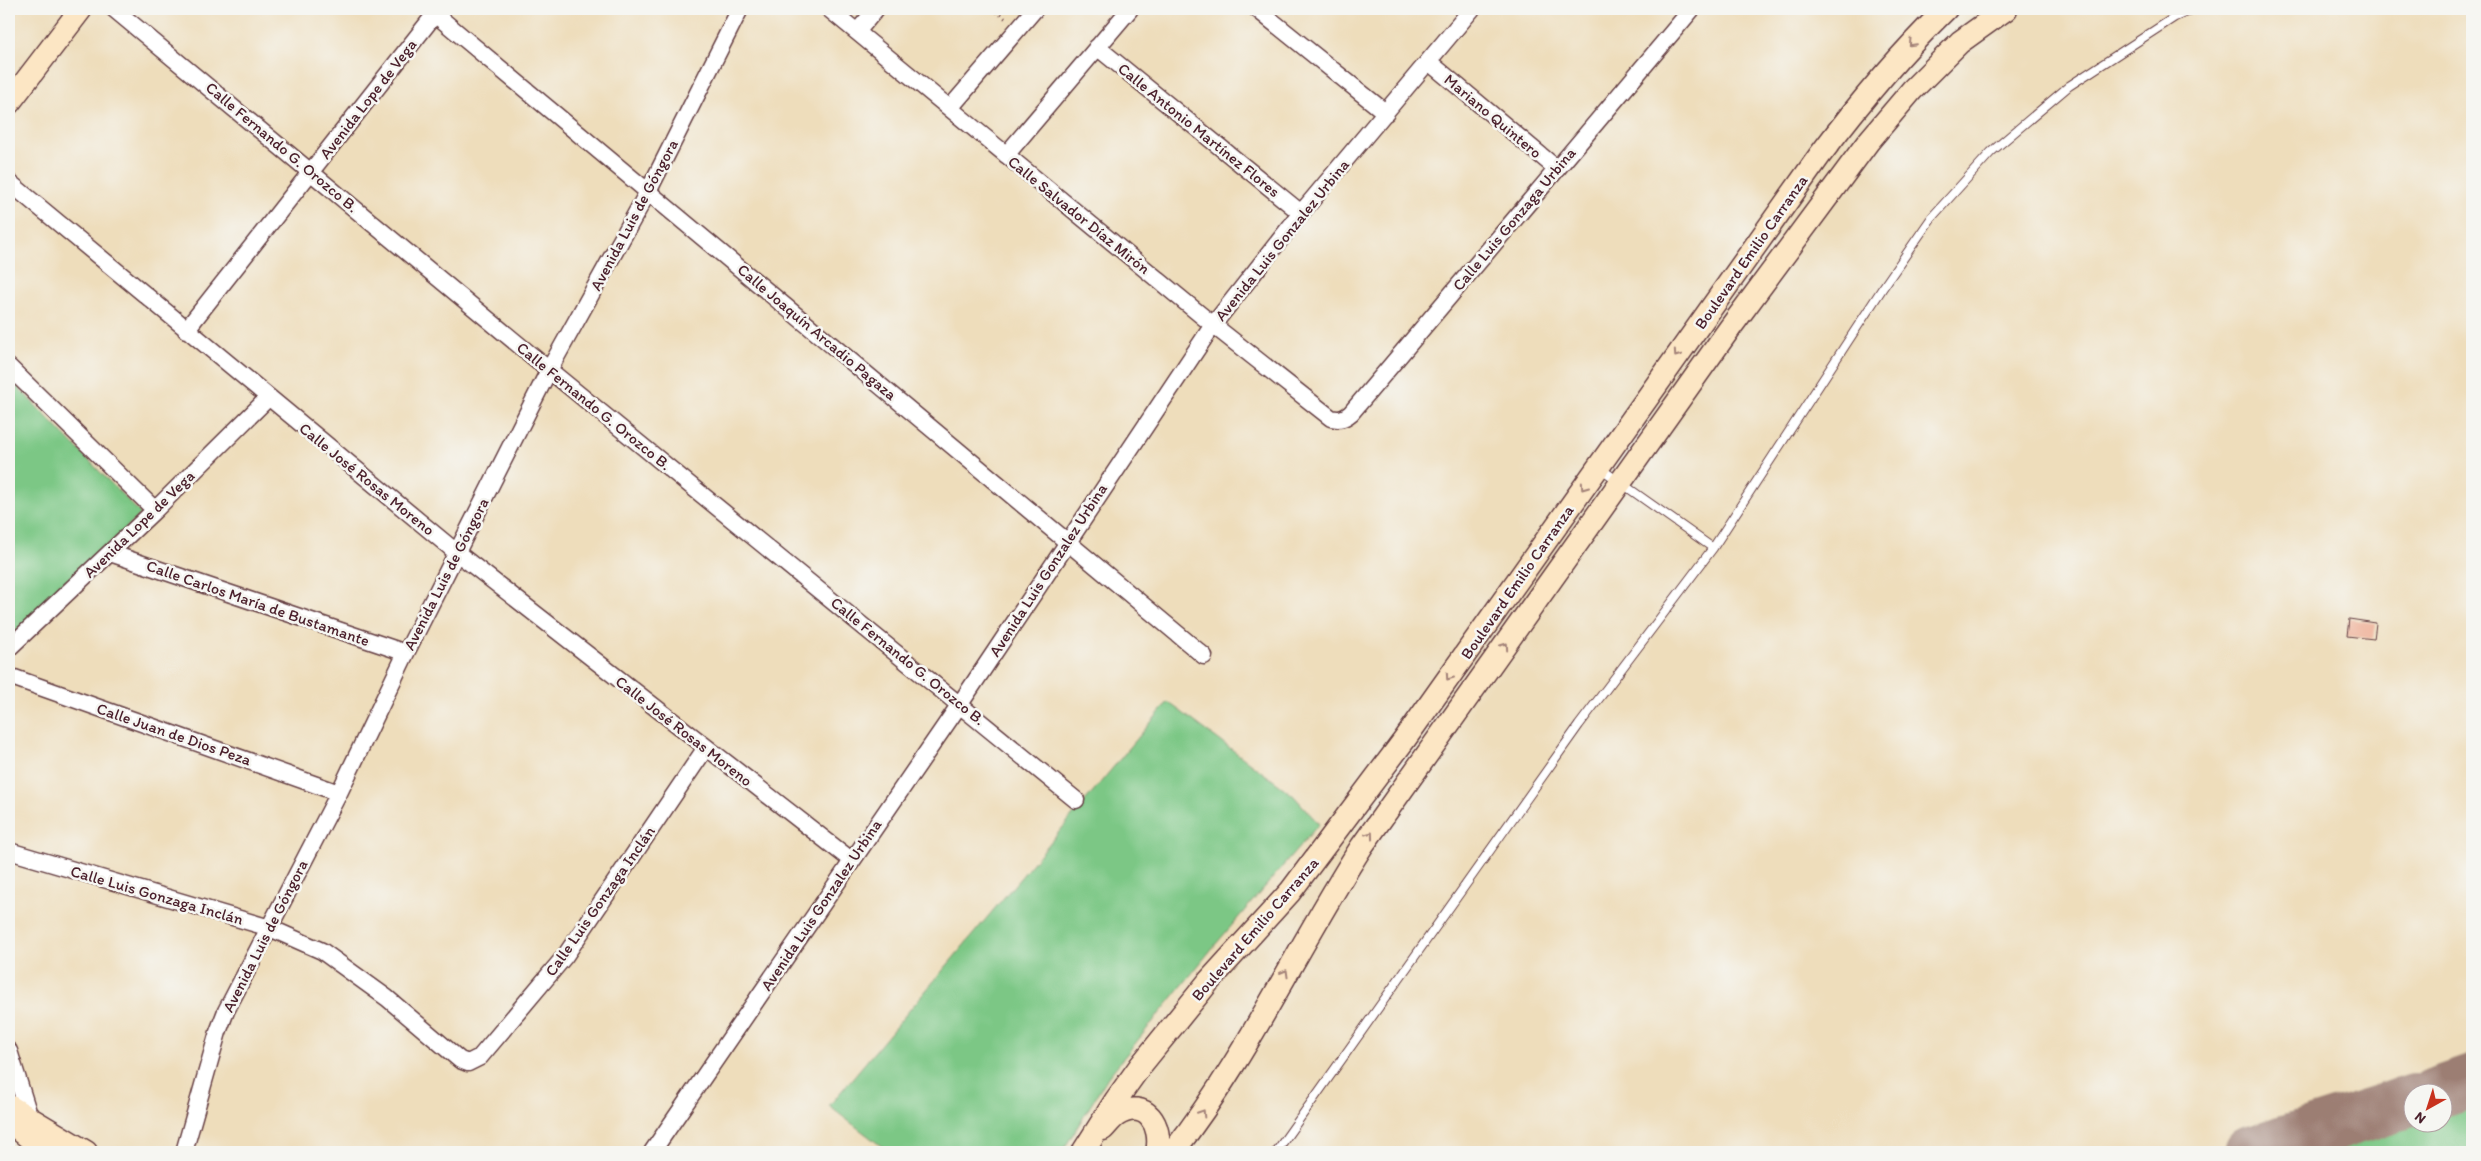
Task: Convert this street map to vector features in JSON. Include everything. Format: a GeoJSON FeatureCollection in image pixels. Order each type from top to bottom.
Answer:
{"type":"FeatureCollection","features":[{"type":"Feature","properties":{"kind":"street"},"geometry":{"type":"LineString","coordinates":[[9,103],[81,9]]}},
{"type":"Feature","properties":{"kind":"street","name":"Calle Fernando G. Orozco B."},"geometry":{"type":"LineString","coordinates":[[114,9],[549,370],[1076,800]]}},
{"type":"Feature","properties":{"kind":"street","name":"Avenida Luis de Góngora"},"geometry":{"type":"LineString","coordinates":[[184,1152],[220,1025],[339,793],[456,552],[549,370],[649,190],[740,9]]}},
{"type":"Feature","properties":{"kind":"street","name":"Calle Salvador Díaz Mirón"},"geometry":{"type":"LineString","coordinates":[[829,9],[1213,325],[1331,418]]}},
{"type":"Feature","properties":{"kind":"street"},"geometry":{"type":"LineString","coordinates":[[857,32],[876,9]]}},
{"type":"Feature","properties":{"kind":"street"},"geometry":{"type":"LineString","coordinates":[[950,108],[1035,9]]}},
{"type":"Feature","properties":{"kind":"street"},"geometry":{"type":"LineString","coordinates":[[1006,155],[1130,9]]}},
{"type":"Feature","properties":{"kind":"street"},"geometry":{"type":"LineString","coordinates":[[1257,9],[1386,113]]}},
{"type":"Feature","properties":{"kind":"street","name":"Calle Luis Gonzaga Urbina"},"geometry":{"type":"LineString","coordinates":[[1331,418],[1338,420],[1346,418],[1350,414],[1692,9]]}},
{"type":"Feature","properties":{"kind":"street","name":"Boulevard Emilio Carranza"},"geometry":{"type":"LineString","coordinates":[[1085,1149],[1116,1100],[1172,1027],[1209,981],[1290,892],[1406,739],[1825,147],[1869,90],[1913,41],[1946,9]]}},
{"type":"Feature","properties":{"kind":"street","name":"Boulevard Emilio Carranza"},"geometry":{"type":"LineString","coordinates":[[1173,1152],[1199,1119],[1242,1050],[1325,902],[1362,846],[1730,328],[1868,142],[1912,90],[1960,42],[2006,9]]}},
{"type":"Feature","properties":{"kind":"street","name":"Avenida Lope de Vega"},"geometry":{"type":"LineString","coordinates":[[186,330],[434,10]]}},
{"type":"Feature","properties":{"kind":"street","name":"Calle Joaquín Arcadio Pagaza"},"geometry":{"type":"LineString","coordinates":[[434,10],[1204,656]]}},
{"type":"Feature","properties":{"kind":"street","name":"Avenida Luis Gonzalez Urbina"},"geometry":{"type":"LineString","coordinates":[[652,1152],[960,704],[1067,540],[1213,325],[1301,214],[1428,62],[1468,10]]}},
{"type":"Feature","properties":{"kind":"street","name":"Calle Antonio Martínez Flores"},"geometry":{"type":"LineString","coordinates":[[1097,47],[1301,214]]}},
{"type":"Feature","properties":{"kind":"street","name":"Mariano Quintero"},"geometry":{"type":"LineString","coordinates":[[1428,62],[1557,169]]}},
{"type":"Feature","properties":{"kind":"street","name":"Calle José Rosas Moreno"},"geometry":{"type":"LineString","coordinates":[[9,182],[456,552],[705,749],[851,860]]}},
{"type":"Feature","properties":{"kind":"street"},"geometry":{"type":"LineString","coordinates":[[9,368],[155,510]]}},
{"type":"Feature","properties":{"kind":"street","name":"Avenida Lope de Vega"},"geometry":{"type":"LineString","coordinates":[[9,648],[155,510],[268,398]]}},
{"type":"Feature","properties":{"kind":"street","name":"Calle Carlos María de Bustamante"},"geometry":{"type":"LineString","coordinates":[[110,553],[406,653]]}},
{"type":"Feature","properties":{"kind":"street","name":"Calle Juan de Dios Peza"},"geometry":{"type":"LineString","coordinates":[[9,676],[339,793]]}},
{"type":"Feature","properties":{"kind":"street","name":"Calle Luis Gonzaga Inclán"},"geometry":{"type":"LineString","coordinates":[[9,851],[270,928],[322,951],[387,998],[460,1060],[468,1063],[474,1062],[565,956],[705,749]]}},
{"type":"Feature","properties":{"kind":"street"},"geometry":{"type":"LineString","coordinates":[[9,1051],[19,1120]]}},
{"type":"Feature","properties":{"kind":"street"},"geometry":{"type":"LineString","coordinates":[[9,1106],[46,1152]]}},
{"type":"Feature","properties":{"kind":"street"},"geometry":{"type":"LineString","coordinates":[[1085,1149],[1117,1115],[1131,1110],[1142,1110],[1152,1118],[1158,1128],[1160,1141],[1157,1152]]}},
{"type":"Feature","properties":{"kind":"street"},"geometry":{"type":"LineString","coordinates":[[19,1120],[86,1152]]}},
{"type":"Feature","properties":{"kind":"lane"},"geometry":{"type":"LineString","coordinates":[[1276,1152],[1580,725],[1713,548],[1882,289],[1932,217],[1991,152],[2069,86],[2175,18],[2193,9]]}},
{"type":"Feature","properties":{"kind":"lane"},"geometry":{"type":"LineString","coordinates":[[1599,466],[1713,548]]}},
{"type":"Feature","properties":{"kind":"green space"},"geometry":{"type":"Polygon","coordinates":[[[9,378],[141,514],[9,638],[9,378]]]}},
{"type":"Feature","properties":{"kind":"green space"},"geometry":{"type":"Polygon","coordinates":[[[1168,702],[1293,795],[1319,824],[1215,945],[1108,1077],[1062,1152],[889,1152],[829,1106],[1168,702]]]}},
{"type":"Feature","properties":{"kind":"green space"},"geometry":{"type":"Polygon","coordinates":[[[2472,1098],[2472,1152],[2304,1152],[2404,1120],[2404,1134],[2454,1134],[2454,1104],[2472,1098]]]}},
{"type":"Feature","properties":{"kind":"building"},"geometry":{"type":"Polygon","coordinates":[[[2349,619],[2376,623],[2374,639],[2347,636],[2349,619]]]}},
{"type":"Feature","properties":{"kind":"taxiway"},"geometry":{"type":"LineString","coordinates":[[2454,1087],[2472,1081]]}},
{"type":"Feature","properties":{"kind":"taxiway"},"geometry":{"type":"LineString","coordinates":[[2250,1152],[2404,1103]]}}]}
